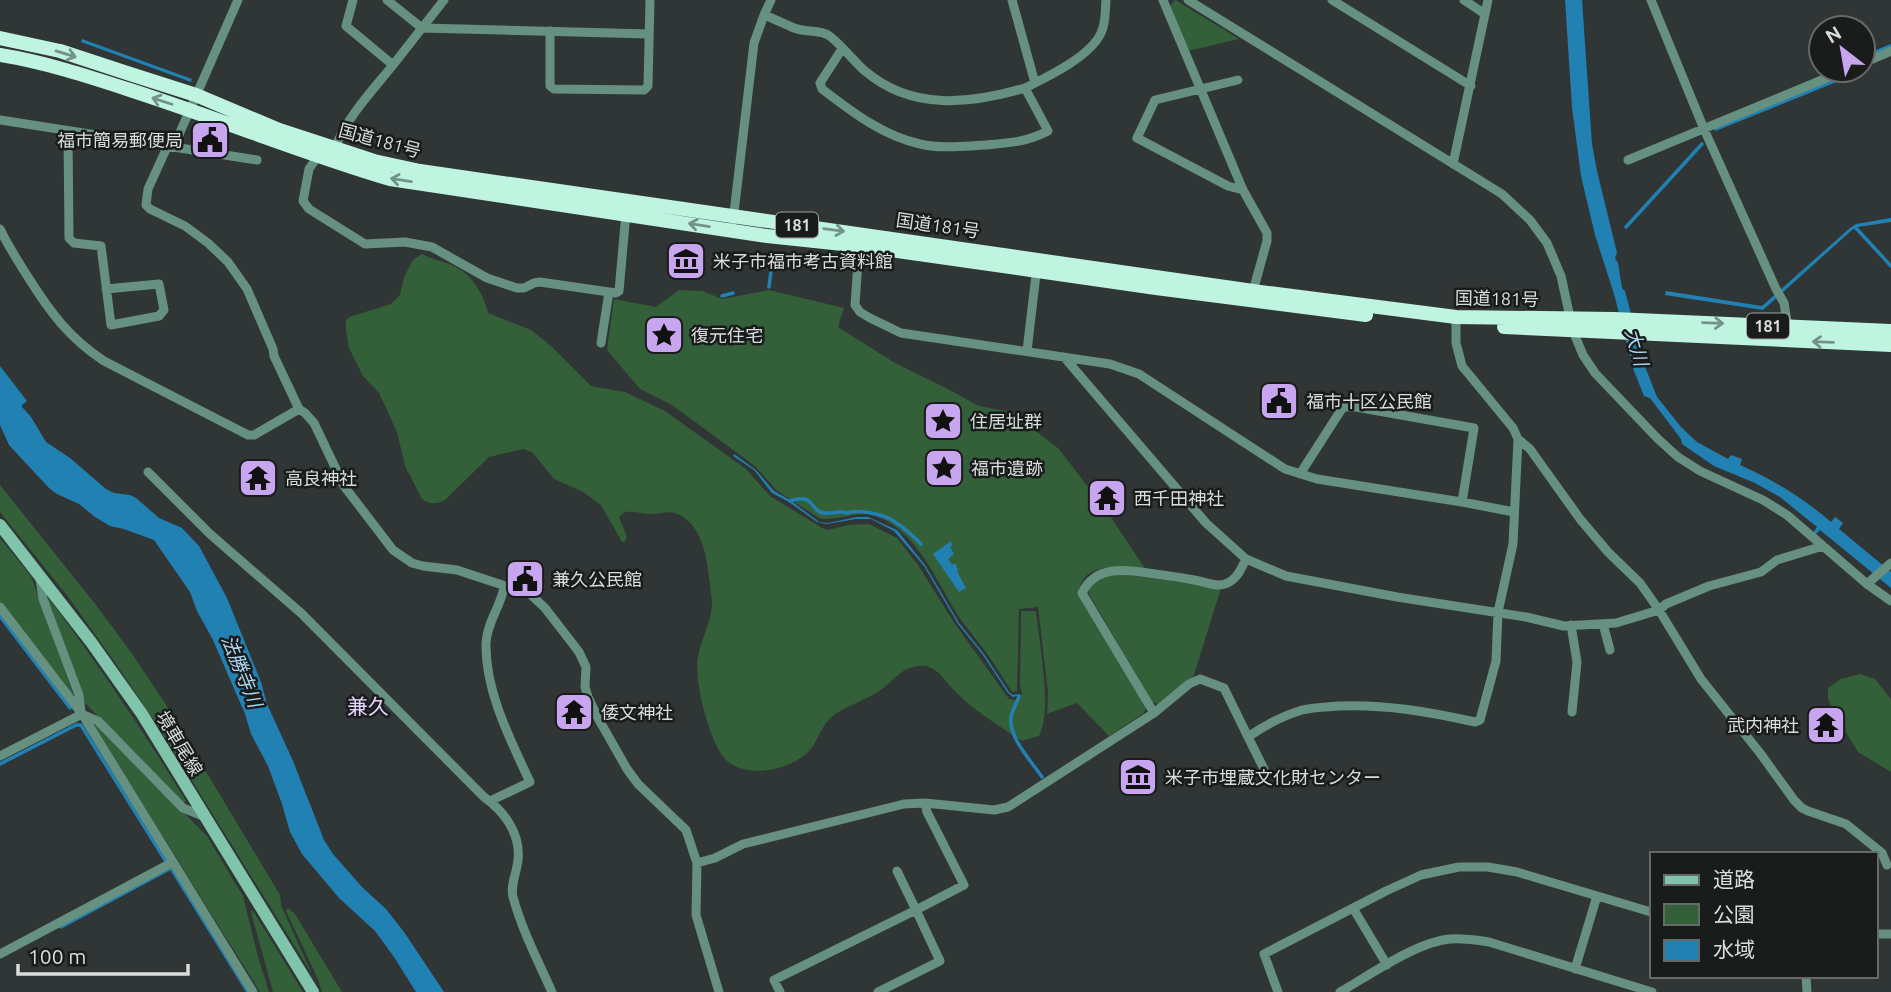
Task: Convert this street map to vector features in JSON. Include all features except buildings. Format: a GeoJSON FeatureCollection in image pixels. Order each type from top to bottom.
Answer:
{"type":"FeatureCollection","features":[{"type":"Feature","properties":{"kind":"highway","name":"国道181号"},"geometry":{"type":"LineString","coordinates":[[0,38],[60,51],[196,95],[279,130],[374,161],[732,223],[1037,265],[1324,311],[1457,321],[1616,326],[1891,345]]}},
{"type":"Feature","properties":{"kind":"highway","name":"国道181号"},"geometry":{"type":"LineString","coordinates":[[0,55],[84,75],[334,162],[390,178],[626,214],[732,223]]}},
{"type":"Feature","properties":{"kind":"highway","name":"国道181号"},"geometry":{"type":"LineString","coordinates":[[1037,265],[1253,291],[1457,321]]}},
{"type":"Feature","properties":{"kind":"highway","name":"国道181号"},"geometry":{"type":"LineString","coordinates":[[1647,328],[1788,327],[1891,331]]}},
{"type":"Feature","properties":{"kind":"main road","name":"境車尾線"},"geometry":{"type":"LineString","coordinates":[[0,525],[142,714],[313,992]]}},
{"type":"Feature","properties":{"kind":"street"},"geometry":{"type":"LineString","coordinates":[[238,0],[190,110],[148,189],[146,205],[186,226],[228,262],[247,289],[299,410],[314,423],[344,486],[393,550],[411,563],[457,570],[530,594],[545,608],[579,652],[586,667],[585,687],[597,718],[638,784],[687,830],[697,863],[696,915],[719,992]]}},
{"type":"Feature","properties":{"kind":"street"},"geometry":{"type":"LineString","coordinates":[[353,0],[346,26],[393,65]]}},
{"type":"Feature","properties":{"kind":"street"},"geometry":{"type":"LineString","coordinates":[[387,0],[422,28],[649,34]]}},
{"type":"Feature","properties":{"kind":"street"},"geometry":{"type":"LineString","coordinates":[[444,0],[353,116],[340,134],[335,148],[318,156],[309,169],[303,204],[331,225],[365,244],[405,242],[432,247],[487,278],[517,288],[540,282],[616,293],[619,291],[626,214]]}},
{"type":"Feature","properties":{"kind":"street"},"geometry":{"type":"LineString","coordinates":[[550,32],[550,86],[554,89],[644,90],[648,86],[650,0]]}},
{"type":"Feature","properties":{"kind":"street"},"geometry":{"type":"LineString","coordinates":[[732,223],[754,43],[771,0]]}},
{"type":"Feature","properties":{"kind":"street"},"geometry":{"type":"LineString","coordinates":[[1012,0],[1035,83]]}},
{"type":"Feature","properties":{"kind":"street"},"geometry":{"type":"LineString","coordinates":[[764,15],[795,29],[827,34],[865,72],[887,87],[911,96],[933,100],[967,101],[1025,88],[1056,72],[1085,52],[1100,35],[1105,20],[1106,0]]}},
{"type":"Feature","properties":{"kind":"street"},"geometry":{"type":"LineString","coordinates":[[1163,0],[1243,190],[1267,233],[1253,291]]}},
{"type":"Feature","properties":{"kind":"street"},"geometry":{"type":"LineString","coordinates":[[1188,0],[1502,194],[1547,243],[1561,276],[1572,325],[1583,355],[1595,373],[1658,439],[1678,457],[1700,471],[1763,500],[1787,515],[1823,546],[1871,581],[1891,601]]}},
{"type":"Feature","properties":{"kind":"street"},"geometry":{"type":"LineString","coordinates":[[1332,0],[1471,86]]}},
{"type":"Feature","properties":{"kind":"street"},"geometry":{"type":"LineString","coordinates":[[1464,0],[1485,14]]}},
{"type":"Feature","properties":{"kind":"street"},"geometry":{"type":"LineString","coordinates":[[1453,164],[1488,0]]}},
{"type":"Feature","properties":{"kind":"street"},"geometry":{"type":"LineString","coordinates":[[1651,0],[1704,129],[1784,303],[1788,327]]}},
{"type":"Feature","properties":{"kind":"street"},"geometry":{"type":"LineString","coordinates":[[842,49],[820,83],[822,89],[870,124],[897,137],[923,145],[957,147],[1009,143],[1034,138],[1048,131],[1025,88]]}},
{"type":"Feature","properties":{"kind":"street"},"geometry":{"type":"LineString","coordinates":[[1238,80],[1155,100],[1137,138],[1228,186],[1243,190]]}},
{"type":"Feature","properties":{"kind":"street"},"geometry":{"type":"LineString","coordinates":[[1628,160],[1812,84]]}},
{"type":"Feature","properties":{"kind":"street"},"geometry":{"type":"LineString","coordinates":[[0,120],[257,160]]}},
{"type":"Feature","properties":{"kind":"street"},"geometry":{"type":"LineString","coordinates":[[68,131],[69,238],[74,243],[101,246],[106,289],[111,325],[159,316],[164,310],[159,284],[106,289]]}},
{"type":"Feature","properties":{"kind":"street"},"geometry":{"type":"LineString","coordinates":[[0,229],[6,244],[53,316],[83,346],[104,361],[248,435],[254,435],[299,410]]}},
{"type":"Feature","properties":{"kind":"street"},"geometry":{"type":"LineString","coordinates":[[863,240],[858,262],[855,305],[860,312],[901,333],[1109,364],[1139,374],[1286,469],[1317,479],[1514,512]]}},
{"type":"Feature","properties":{"kind":"street"},"geometry":{"type":"LineString","coordinates":[[1027,351],[1037,265]]}},
{"type":"Feature","properties":{"kind":"street"},"geometry":{"type":"LineString","coordinates":[[601,343],[609,292]]}},
{"type":"Feature","properties":{"kind":"street"},"geometry":{"type":"LineString","coordinates":[[1457,321],[1456,344],[1462,366],[1513,428],[1518,439],[1530,449],[1580,519],[1608,552],[1640,583],[1700,679],[1794,800],[1808,811],[1846,824],[1882,853],[1889,866]]}},
{"type":"Feature","properties":{"kind":"street"},"geometry":{"type":"LineString","coordinates":[[1064,357],[1206,523],[1245,559],[1286,576],[1397,597],[1498,612],[1552,624],[1603,624],[1616,623],[1659,610],[1666,604],[1709,586],[1761,572],[1777,560],[1823,546]]}},
{"type":"Feature","properties":{"kind":"street"},"geometry":{"type":"LineString","coordinates":[[1300,474],[1343,407],[1356,407],[1474,428],[1462,502]]}},
{"type":"Feature","properties":{"kind":"street"},"geometry":{"type":"LineString","coordinates":[[1248,737],[1280,718],[1319,707],[1407,709],[1478,721],[1482,716],[1496,661],[1498,612],[1513,544],[1518,439]]}},
{"type":"Feature","properties":{"kind":"street"},"geometry":{"type":"LineString","coordinates":[[148,472],[210,534],[301,613],[497,806],[513,829],[517,844],[518,859],[512,894],[529,942],[552,992]]}},
{"type":"Feature","properties":{"kind":"street"},"geometry":{"type":"LineString","coordinates":[[1154,713],[1082,593],[1087,583],[1104,573],[1121,569],[1214,585],[1227,583],[1238,576],[1245,559]]}},
{"type":"Feature","properties":{"kind":"street"},"geometry":{"type":"LineString","coordinates":[[1871,581],[1891,563]]}},
{"type":"Feature","properties":{"kind":"street"},"geometry":{"type":"LineString","coordinates":[[40,575],[43,599],[79,695],[82,714]]}},
{"type":"Feature","properties":{"kind":"street"},"geometry":{"type":"LineString","coordinates":[[490,801],[530,782],[493,694],[488,660],[486,643],[504,587]]}},
{"type":"Feature","properties":{"kind":"street"},"geometry":{"type":"LineString","coordinates":[[0,607],[82,714],[253,992]]}},
{"type":"Feature","properties":{"kind":"street"},"geometry":{"type":"LineString","coordinates":[[1603,624],[1610,650]]}},
{"type":"Feature","properties":{"kind":"street"},"geometry":{"type":"LineString","coordinates":[[1572,625],[1577,662],[1572,712]]}},
{"type":"Feature","properties":{"kind":"street"},"geometry":{"type":"LineString","coordinates":[[697,863],[715,858],[743,844],[904,804],[925,803],[994,810],[1008,807],[1154,713],[1189,684],[1200,679],[1224,688],[1264,769]]}},
{"type":"Feature","properties":{"kind":"street"},"geometry":{"type":"LineString","coordinates":[[0,756],[82,714]]}},
{"type":"Feature","properties":{"kind":"street"},"geometry":{"type":"LineString","coordinates":[[82,714],[98,721],[183,808],[203,816]]}},
{"type":"Feature","properties":{"kind":"street"},"geometry":{"type":"LineString","coordinates":[[780,992],[774,979],[964,885],[925,803]]}},
{"type":"Feature","properties":{"kind":"street"},"geometry":{"type":"LineString","coordinates":[[0,954],[173,863]]}},
{"type":"Feature","properties":{"kind":"street"},"geometry":{"type":"LineString","coordinates":[[1279,992],[1264,954],[1380,893],[1421,875],[1459,867],[1488,867],[1650,912]]}},
{"type":"Feature","properties":{"kind":"street"},"geometry":{"type":"LineString","coordinates":[[878,992],[940,961],[897,871]]}},
{"type":"Feature","properties":{"kind":"street"},"geometry":{"type":"LineString","coordinates":[[1574,969],[1597,896]]}},
{"type":"Feature","properties":{"kind":"street"},"geometry":{"type":"LineString","coordinates":[[1353,908],[1387,965]]}},
{"type":"Feature","properties":{"kind":"street"},"geometry":{"type":"LineString","coordinates":[[1340,992],[1420,947],[1448,939],[1473,939],[1652,992]]}},
{"type":"Feature","properties":{"kind":"green space"},"geometry":{"type":"Polygon","coordinates":[[[1175,0],[1239,39],[1188,51],[1170,6],[1175,0]]]}},
{"type":"Feature","properties":{"kind":"green space"},"geometry":{"type":"Polygon","coordinates":[[[422,254],[450,264],[466,274],[484,299],[488,313],[531,330],[591,386],[625,392],[665,411],[746,469],[770,496],[822,528],[828,530],[869,524],[897,538],[1009,699],[1015,700],[1022,695],[1021,611],[1036,611],[1045,693],[1045,710],[1039,736],[1022,741],[966,702],[937,672],[930,667],[921,666],[905,670],[880,691],[830,718],[813,746],[796,761],[760,771],[736,767],[727,761],[715,742],[700,695],[698,656],[712,602],[702,544],[693,526],[686,519],[672,512],[625,512],[619,517],[627,537],[622,542],[601,505],[583,492],[554,479],[532,452],[523,449],[489,457],[445,500],[433,503],[422,499],[405,466],[397,432],[379,393],[363,376],[349,348],[346,320],[391,304],[400,295],[404,277],[413,260],[422,254]]]}},
{"type":"Feature","properties":{"kind":"green space"},"geometry":{"type":"Polygon","coordinates":[[[679,290],[703,291],[722,299],[769,290],[844,308],[838,327],[895,363],[979,406],[1011,412],[1059,449],[1108,513],[1146,570],[1116,567],[1096,570],[1082,581],[1079,591],[1146,707],[1144,713],[1109,736],[1077,703],[1047,714],[1048,692],[1038,607],[1019,609],[1017,691],[1012,692],[962,621],[925,559],[902,532],[872,515],[819,518],[776,490],[755,466],[672,405],[640,389],[607,350],[614,299],[656,307],[679,290]]]}},
{"type":"Feature","properties":{"kind":"green space"},"geometry":{"type":"Polygon","coordinates":[[[0,485],[96,605],[165,703],[280,895],[281,905],[312,974],[161,731],[114,661],[69,598],[0,512],[0,485]]]}},
{"type":"Feature","properties":{"kind":"green space"},"geometry":{"type":"Polygon","coordinates":[[[0,538],[31,576],[75,699],[0,604],[0,538]]]}},
{"type":"Feature","properties":{"kind":"green space"},"geometry":{"type":"Polygon","coordinates":[[[1120,574],[1221,588],[1193,678],[1159,704],[1152,702],[1088,590],[1099,578],[1120,574]]]}},
{"type":"Feature","properties":{"kind":"green space"},"geometry":{"type":"Polygon","coordinates":[[[48,597],[153,748],[186,801],[183,804],[85,703],[46,599],[48,597]]]}},
{"type":"Feature","properties":{"kind":"green space"},"geometry":{"type":"Polygon","coordinates":[[[1860,674],[1875,679],[1891,699],[1891,772],[1858,752],[1828,699],[1828,688],[1841,679],[1860,674]]]}},
{"type":"Feature","properties":{"kind":"green space"},"geometry":{"type":"Polygon","coordinates":[[[95,723],[207,836],[243,896],[269,992],[260,992],[93,725],[95,723]]]}},
{"type":"Feature","properties":{"kind":"green space"},"geometry":{"type":"Polygon","coordinates":[[[288,908],[295,914],[342,992],[322,992],[286,911],[288,908]]]}},
{"type":"Feature","properties":{"kind":"green space"},"geometry":{"type":"Polygon","coordinates":[[[252,910],[303,992],[273,992],[252,910]]]}},
{"type":"Feature","properties":{"kind":"water","name":"大川"},"geometry":{"type":"Polygon","coordinates":[[[1565,0],[1582,0],[1592,144],[1597,171],[1617,253],[1615,258],[1622,288],[1644,364],[1657,397],[1697,442],[1728,459],[1731,455],[1742,459],[1740,465],[1788,490],[1831,522],[1835,517],[1843,523],[1839,529],[1891,572],[1891,588],[1820,530],[1815,535],[1813,533],[1817,527],[1780,497],[1714,466],[1682,444],[1650,398],[1644,396],[1634,371],[1595,235],[1581,176],[1572,107],[1565,0]]]}},
{"type":"Feature","properties":{"kind":"water"},"geometry":{"type":"Polygon","coordinates":[[[82,39],[192,79],[191,82],[81,42],[82,39]]]}},
{"type":"Feature","properties":{"kind":"water"},"geometry":{"type":"Polygon","coordinates":[[[1891,218],[1891,222],[1852,230],[1763,310],[1665,295],[1666,291],[1762,306],[1850,228],[1856,224],[1891,218]]]}},
{"type":"Feature","properties":{"kind":"water","name":"法勝寺川"},"geometry":{"type":"Polygon","coordinates":[[[0,366],[27,401],[22,407],[46,442],[70,458],[106,489],[136,498],[159,518],[182,528],[199,546],[227,598],[261,682],[267,704],[324,840],[362,887],[386,909],[444,992],[416,992],[375,931],[339,898],[302,854],[290,832],[268,766],[251,734],[213,640],[190,592],[154,540],[110,526],[79,504],[57,494],[9,445],[0,425],[0,366]]]}},
{"type":"Feature","properties":{"kind":"water"},"geometry":{"type":"Polygon","coordinates":[[[734,454],[756,470],[774,491],[819,522],[868,517],[897,530],[925,565],[959,623],[1009,692],[1020,695],[1013,697],[1008,693],[958,624],[924,566],[894,531],[871,519],[827,524],[817,522],[772,493],[754,470],[733,456],[734,454]]]}},
{"type":"Feature","properties":{"kind":"water"},"geometry":{"type":"Polygon","coordinates":[[[951,541],[950,547],[954,554],[948,559],[952,565],[955,563],[966,588],[959,592],[933,554],[951,541]]]}},
{"type":"Feature","properties":{"kind":"waterway"},"geometry":{"type":"LineString","coordinates":[[1877,52],[1891,46]]}},
{"type":"Feature","properties":{"kind":"waterway"},"geometry":{"type":"LineString","coordinates":[[1716,129],[1827,84]]}},
{"type":"Feature","properties":{"kind":"waterway"},"geometry":{"type":"LineString","coordinates":[[1626,227],[1702,144]]}},
{"type":"Feature","properties":{"kind":"waterway"},"geometry":{"type":"LineString","coordinates":[[1855,227],[1891,266]]}},
{"type":"Feature","properties":{"kind":"waterway"},"geometry":{"type":"LineString","coordinates":[[769,287],[773,255]]}},
{"type":"Feature","properties":{"kind":"waterway"},"geometry":{"type":"LineString","coordinates":[[722,296],[733,293]]}},
{"type":"Feature","properties":{"kind":"waterway"},"geometry":{"type":"LineString","coordinates":[[790,501],[804,499],[824,513],[864,512],[885,517],[902,527],[921,544]]}},
{"type":"Feature","properties":{"kind":"waterway"},"geometry":{"type":"LineString","coordinates":[[0,616],[70,708]]}},
{"type":"Feature","properties":{"kind":"waterway"},"geometry":{"type":"LineString","coordinates":[[1019,696],[1011,717],[1013,733],[1042,777]]}},
{"type":"Feature","properties":{"kind":"waterway"},"geometry":{"type":"LineString","coordinates":[[0,764],[76,725],[81,725],[167,863]]}},
{"type":"Feature","properties":{"kind":"waterway"},"geometry":{"type":"LineString","coordinates":[[61,927],[171,868],[248,992]]}},
{"type":"Feature","properties":{"kind":"place","name":"福市簡易郵便局"},"geometry":{"type":"Point","coordinates":[210,140]}},
{"type":"Feature","properties":{"kind":"place","name":"米子市福市考古資料館"},"geometry":{"type":"Point","coordinates":[686,261]}},
{"type":"Feature","properties":{"kind":"place","name":"復元住宅"},"geometry":{"type":"Point","coordinates":[664,335]}},
{"type":"Feature","properties":{"kind":"place","name":"福市十区公民館"},"geometry":{"type":"Point","coordinates":[1279,401]}},
{"type":"Feature","properties":{"kind":"place","name":"住居址群"},"geometry":{"type":"Point","coordinates":[943,421]}},
{"type":"Feature","properties":{"kind":"place","name":"福市遺跡"},"geometry":{"type":"Point","coordinates":[944,468]}},
{"type":"Feature","properties":{"kind":"place","name":"高良神社"},"geometry":{"type":"Point","coordinates":[258,478]}},
{"type":"Feature","properties":{"kind":"place","name":"西千田神社"},"geometry":{"type":"Point","coordinates":[1107,498]}},
{"type":"Feature","properties":{"kind":"place","name":"兼久公民館"},"geometry":{"type":"Point","coordinates":[525,579]}},
{"type":"Feature","properties":{"kind":"place","name":"倭文神社"},"geometry":{"type":"Point","coordinates":[574,712]}},
{"type":"Feature","properties":{"kind":"place","name":"武内神社"},"geometry":{"type":"Point","coordinates":[1826,725]}},
{"type":"Feature","properties":{"kind":"place","name":"米子市埋蔵文化財センター"},"geometry":{"type":"Point","coordinates":[1138,777]}},
{"type":"Feature","properties":{"kind":"district","name":"兼久"},"geometry":{"type":"Point","coordinates":[368,706]}}]}
